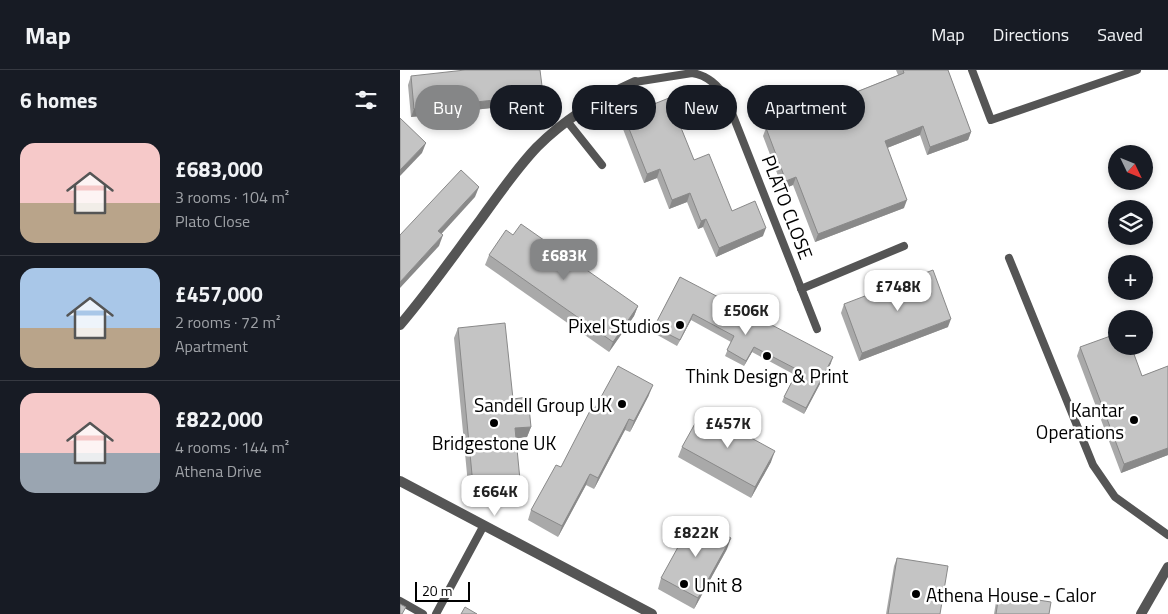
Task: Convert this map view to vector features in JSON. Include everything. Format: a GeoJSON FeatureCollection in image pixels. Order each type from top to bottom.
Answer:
{"type":"FeatureCollection","features":[{"type":"Feature","properties":{"kind":"street","name":"PLATO CLOSE"},"geometry":{"type":"LineString","coordinates":[[400,325],[435,282],[514,173],[538,146],[567,121],[597,101],[635,82]]}},
{"type":"Feature","properties":{"kind":"street"},"geometry":{"type":"LineString","coordinates":[[400,481],[652,614]]}},
{"type":"Feature","properties":{"kind":"street"},"geometry":{"type":"LineString","coordinates":[[1141,614],[1168,567]]}},
{"type":"Feature","properties":{"kind":"lane"},"geometry":{"type":"LineString","coordinates":[[972,70],[991,120],[1137,70]]}},
{"type":"Feature","properties":{"kind":"lane","name":"PLATO CLOSE"},"geometry":{"type":"LineString","coordinates":[[635,82],[692,73],[712,82],[721,89],[817,329]]}},
{"type":"Feature","properties":{"kind":"lane"},"geometry":{"type":"LineString","coordinates":[[567,121],[602,165]]}},
{"type":"Feature","properties":{"kind":"lane"},"geometry":{"type":"LineString","coordinates":[[801,289],[904,246]]}},
{"type":"Feature","properties":{"kind":"lane"},"geometry":{"type":"LineString","coordinates":[[1009,258],[1093,464],[1115,497],[1168,535]]}},
{"type":"Feature","properties":{"kind":"lane"},"geometry":{"type":"LineString","coordinates":[[436,614],[484,525]]}},
{"type":"Feature","properties":{"kind":"lane"},"geometry":{"type":"LineString","coordinates":[[400,601],[423,614]]}},
{"type":"Feature","properties":{"kind":"building"},"geometry":{"type":"Polygon","coordinates":[[[465,70],[540,70],[542,85],[490,85],[490,100],[480,102],[480,85],[415,85],[414,109],[411,76],[465,70]]]}},
{"type":"Feature","properties":{"kind":"building"},"geometry":{"type":"Polygon","coordinates":[[[903,70],[948,70],[971,132],[930,147],[923,126],[885,141],[907,200],[818,234],[796,177],[786,181],[767,130],[865,130],[865,89],[904,73],[903,70]]]}},
{"type":"Feature","properties":{"kind":"building"},"geometry":{"type":"Polygon","coordinates":[[[666,99],[666,130],[682,130],[694,160],[709,154],[732,211],[755,201],[766,228],[719,248],[706,219],[701,221],[690,193],[672,200],[660,169],[647,174],[630,130],[656,130],[656,103],[666,99]]]}},
{"type":"Feature","properties":{"kind":"building"},"geometry":{"type":"Polygon","coordinates":[[[400,118],[426,143],[400,170],[400,118]]]}},
{"type":"Feature","properties":{"kind":"building"},"geometry":{"type":"Polygon","coordinates":[[[461,170],[479,187],[438,231],[443,235],[400,282],[400,235],[461,170]]]}},
{"type":"Feature","properties":{"kind":"building"},"geometry":{"type":"Polygon","coordinates":[[[521,224],[638,306],[613,342],[489,255],[506,230],[513,235],[521,224]]]}},
{"type":"Feature","properties":{"kind":"building"},"geometry":{"type":"Polygon","coordinates":[[[933,270],[951,319],[862,353],[844,304],[933,270]]]}},
{"type":"Feature","properties":{"kind":"building"},"geometry":{"type":"Polygon","coordinates":[[[680,277],[833,357],[806,408],[784,397],[798,370],[754,347],[746,361],[727,350],[734,336],[693,314],[680,340],[654,327],[680,277]]]}},
{"type":"Feature","properties":{"kind":"building","name":"Bridgestone UK"},"geometry":{"type":"Polygon","coordinates":[[[505,323],[513,399],[528,397],[531,427],[515,428],[520,480],[473,485],[458,328],[505,323]]]}},
{"type":"Feature","properties":{"kind":"building","name":"Kantar Operations"},"geometry":{"type":"Polygon","coordinates":[[[1108,337],[1108,355],[1134,355],[1142,376],[1168,366],[1168,448],[1124,464],[1080,347],[1108,337]]]}},
{"type":"Feature","properties":{"kind":"building"},"geometry":{"type":"Polygon","coordinates":[[[618,366],[653,385],[634,421],[629,419],[598,478],[590,474],[562,526],[531,510],[556,465],[561,467],[592,407],[595,408],[618,366]]]}},
{"type":"Feature","properties":{"kind":"building"},"geometry":{"type":"Polygon","coordinates":[[[702,411],[775,451],[755,487],[682,447],[702,411]]]}},
{"type":"Feature","properties":{"kind":"building"},"geometry":{"type":"Polygon","coordinates":[[[694,518],[731,538],[698,598],[661,578],[694,518]]]}},
{"type":"Feature","properties":{"kind":"building","name":"Athena House - Calor"},"geometry":{"type":"Polygon","coordinates":[[[897,558],[948,566],[940,614],[888,614],[897,558]]]}},
{"type":"Feature","properties":{"kind":"building"},"geometry":{"type":"Polygon","coordinates":[[[999,594],[1051,602],[1049,614],[996,614],[999,594]]]}},
{"type":"Feature","properties":{"kind":"building"},"geometry":{"type":"Polygon","coordinates":[[[400,604],[406,607],[402,614],[400,614],[400,604]]]}},
{"type":"Feature","properties":{"kind":"building"},"geometry":{"type":"Polygon","coordinates":[[[465,607],[477,614],[461,614],[465,607]]]}},
{"type":"Feature","properties":{"kind":"place","name":"Pixel Studios"},"geometry":{"type":"Point","coordinates":[680,325]}},
{"type":"Feature","properties":{"kind":"place","name":"Think Design & Print"},"geometry":{"type":"Point","coordinates":[767,356]}},
{"type":"Feature","properties":{"kind":"place","name":"Sandell Group UK"},"geometry":{"type":"Point","coordinates":[622,404]}},
{"type":"Feature","properties":{"kind":"place","name":"Kantar Operations"},"geometry":{"type":"Point","coordinates":[1134,420]}},
{"type":"Feature","properties":{"kind":"place","name":"Bridgestone UK"},"geometry":{"type":"Point","coordinates":[494,423]}},
{"type":"Feature","properties":{"kind":"place","name":"Unit 8"},"geometry":{"type":"Point","coordinates":[684,584]}},
{"type":"Feature","properties":{"kind":"place","name":"Athena House - Calor"},"geometry":{"type":"Point","coordinates":[916,594]}}]}
